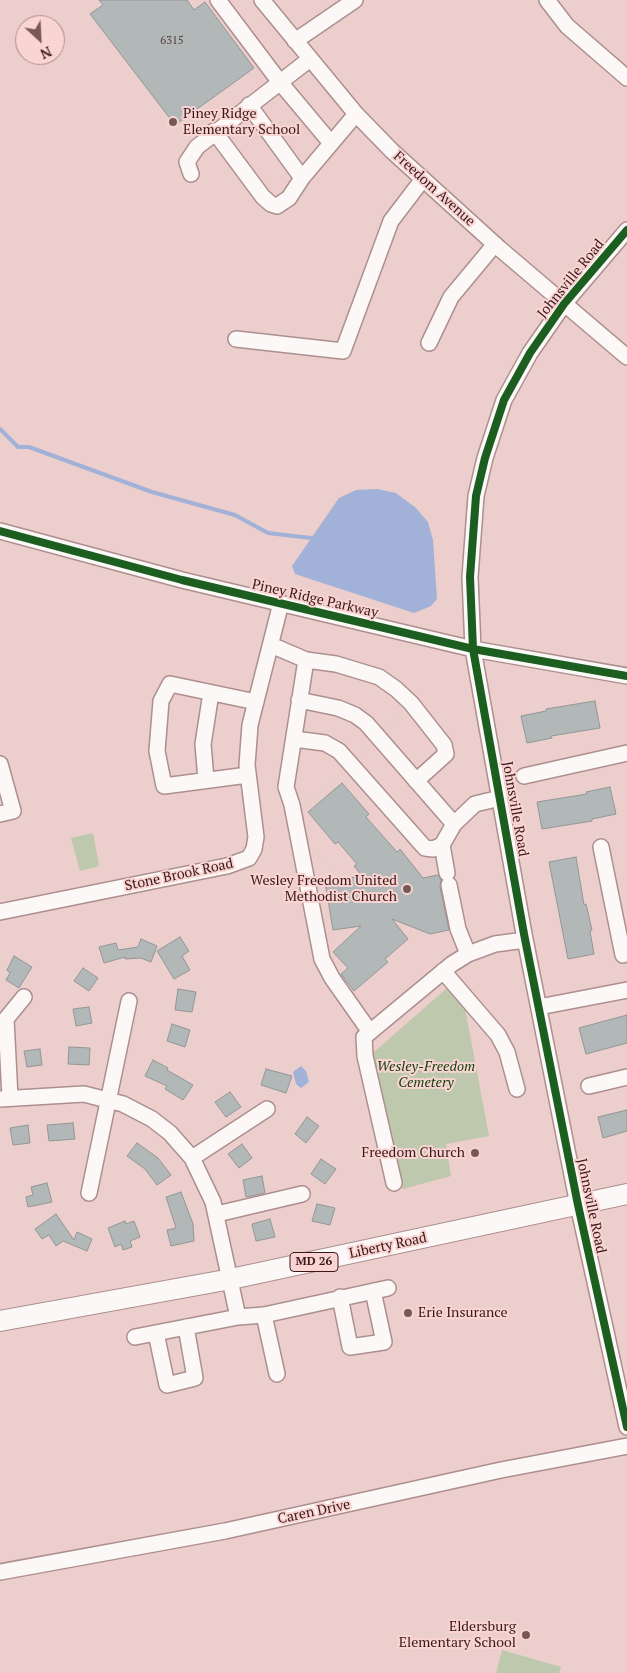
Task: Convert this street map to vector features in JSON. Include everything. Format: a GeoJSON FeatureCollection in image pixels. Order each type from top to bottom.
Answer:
{"type":"FeatureCollection","features":[{"type":"Feature","properties":{"kind":"main road","name":"Liberty Road"},"geometry":{"type":"LineString","coordinates":[[0,1321],[231,1279],[627,1194]]}},
{"type":"Feature","properties":{"kind":"street"},"geometry":{"type":"LineString","coordinates":[[218,0],[279,81],[330,142]]}},
{"type":"Feature","properties":{"kind":"street","name":"Freedom Avenue"},"geometry":{"type":"LineString","coordinates":[[262,0],[356,114],[422,179],[627,357]]}},
{"type":"Feature","properties":{"kind":"street"},"geometry":{"type":"LineString","coordinates":[[295,41],[355,0]]}},
{"type":"Feature","properties":{"kind":"street"},"geometry":{"type":"LineString","coordinates":[[547,0],[567,26],[627,78]]}},
{"type":"Feature","properties":{"kind":"street"},"geometry":{"type":"LineString","coordinates":[[191,174],[187,162],[190,155],[214,131],[310,59]]}},
{"type":"Feature","properties":{"kind":"street"},"geometry":{"type":"LineString","coordinates":[[249,105],[302,178]]}},
{"type":"Feature","properties":{"kind":"street"},"geometry":{"type":"LineString","coordinates":[[214,131],[271,204],[277,206],[285,202],[330,142],[356,114]]}},
{"type":"Feature","properties":{"kind":"street"},"geometry":{"type":"LineString","coordinates":[[236,339],[343,351],[391,221],[422,179]]}},
{"type":"Feature","properties":{"kind":"street","name":"Johnsville Road"},"geometry":{"type":"LineString","coordinates":[[627,230],[564,304],[530,354],[504,400],[485,458],[472,531],[470,577],[473,649],[526,940],[578,1205],[627,1427]]}},
{"type":"Feature","properties":{"kind":"street"},"geometry":{"type":"LineString","coordinates":[[429,343],[451,297],[495,244]]}},
{"type":"Feature","properties":{"kind":"street","name":"Piney Ridge Parkway"},"geometry":{"type":"LineString","coordinates":[[0,531],[182,580],[473,649],[627,676]]}},
{"type":"Feature","properties":{"kind":"street","name":"Stone Brook Road"},"geometry":{"type":"LineString","coordinates":[[0,912],[227,866],[249,858],[254,848],[256,837],[248,775],[250,725],[281,604]]}},
{"type":"Feature","properties":{"kind":"street"},"geometry":{"type":"LineString","coordinates":[[272,645],[306,660],[336,664],[379,677],[411,703],[444,744],[446,754],[416,781]]}},
{"type":"Feature","properties":{"kind":"street"},"geometry":{"type":"LineString","coordinates":[[306,660],[286,787],[292,805],[322,959],[332,978],[370,1032]]}},
{"type":"Feature","properties":{"kind":"street"},"geometry":{"type":"LineString","coordinates":[[248,775],[164,786],[157,751],[161,701],[170,684],[256,702]]}},
{"type":"Feature","properties":{"kind":"street"},"geometry":{"type":"LineString","coordinates":[[206,780],[203,744],[211,693]]}},
{"type":"Feature","properties":{"kind":"street"},"geometry":{"type":"LineString","coordinates":[[299,700],[338,708],[355,715],[376,735],[454,824]]}},
{"type":"Feature","properties":{"kind":"street"},"geometry":{"type":"LineString","coordinates":[[294,739],[326,743],[339,751],[425,848],[433,849],[442,845],[454,824],[475,804],[500,798]]}},
{"type":"Feature","properties":{"kind":"street"},"geometry":{"type":"LineString","coordinates":[[524,776],[627,753]]}},
{"type":"Feature","properties":{"kind":"street"},"geometry":{"type":"LineString","coordinates":[[0,764],[13,811],[0,814]]}},
{"type":"Feature","properties":{"kind":"street"},"geometry":{"type":"LineString","coordinates":[[442,845],[458,929],[468,954]]}},
{"type":"Feature","properties":{"kind":"street"},"geometry":{"type":"LineString","coordinates":[[601,846],[620,905],[624,955]]}},
{"type":"Feature","properties":{"kind":"street"},"geometry":{"type":"LineString","coordinates":[[394,1183],[365,1056],[364,1037],[443,972],[468,954],[495,944],[526,940]]}},
{"type":"Feature","properties":{"kind":"street"},"geometry":{"type":"LineString","coordinates":[[443,972],[498,1035],[507,1052],[517,1090]]}},
{"type":"Feature","properties":{"kind":"street"},"geometry":{"type":"LineString","coordinates":[[539,1007],[627,990]]}},
{"type":"Feature","properties":{"kind":"street"},"geometry":{"type":"LineString","coordinates":[[24,997],[6,1019],[5,1098],[84,1094],[108,1099],[152,1119],[181,1144],[192,1158],[207,1185],[217,1214],[238,1317]]}},
{"type":"Feature","properties":{"kind":"street"},"geometry":{"type":"LineString","coordinates":[[89,1193],[129,1002]]}},
{"type":"Feature","properties":{"kind":"street"},"geometry":{"type":"LineString","coordinates":[[589,1086],[627,1077]]}},
{"type":"Feature","properties":{"kind":"street"},"geometry":{"type":"LineString","coordinates":[[192,1158],[267,1109]]}},
{"type":"Feature","properties":{"kind":"street"},"geometry":{"type":"LineString","coordinates":[[217,1214],[302,1194]]}},
{"type":"Feature","properties":{"kind":"street"},"geometry":{"type":"LineString","coordinates":[[135,1336],[238,1317],[264,1315],[340,1297],[381,1289],[384,1342],[350,1347],[340,1297]]}},
{"type":"Feature","properties":{"kind":"street"},"geometry":{"type":"LineString","coordinates":[[264,1315],[277,1374]]}},
{"type":"Feature","properties":{"kind":"street"},"geometry":{"type":"LineString","coordinates":[[156,1332],[167,1384],[195,1378],[186,1327]]}},
{"type":"Feature","properties":{"kind":"street","name":"Caren Drive"},"geometry":{"type":"LineString","coordinates":[[0,1572],[235,1529],[501,1470],[627,1446]]}},
{"type":"Feature","properties":{"kind":"path"},"geometry":{"type":"LineString","coordinates":[[298,810],[354,766],[376,735],[411,703]]}},
{"type":"Feature","properties":{"kind":"path"},"geometry":{"type":"LineString","coordinates":[[312,850],[329,866],[334,881]]}},
{"type":"Feature","properties":{"kind":"green space"},"geometry":{"type":"Polygon","coordinates":[[[93,833],[99,866],[80,871],[71,838],[93,833]]]}},
{"type":"Feature","properties":{"kind":"green space","name":"Wesley-Freedom Cemetery"},"geometry":{"type":"Polygon","coordinates":[[[447,988],[465,1008],[489,1136],[446,1144],[451,1176],[403,1189],[398,1181],[371,1060],[373,1053],[447,988]]]}},
{"type":"Feature","properties":{"kind":"green space"},"geometry":{"type":"Polygon","coordinates":[[[502,1650],[561,1667],[559,1673],[496,1673],[502,1650]]]}},
{"type":"Feature","properties":{"kind":"water"},"geometry":{"type":"Polygon","coordinates":[[[377,489],[396,493],[416,508],[428,522],[433,540],[437,599],[431,606],[414,613],[295,574],[292,566],[339,498],[356,490],[377,489]]]}},
{"type":"Feature","properties":{"kind":"water"},"geometry":{"type":"Polygon","coordinates":[[[301,1066],[306,1071],[309,1082],[301,1088],[296,1084],[293,1072],[301,1066]]]}},
{"type":"Feature","properties":{"kind":"building","name":"Piney Ridge Elementary School"},"geometry":{"type":"Polygon","coordinates":[[[99,0],[187,0],[194,10],[205,2],[254,68],[175,125],[90,14],[103,5],[99,0]]]}},
{"type":"Feature","properties":{"kind":"building"},"geometry":{"type":"Polygon","coordinates":[[[595,701],[600,728],[551,736],[552,738],[527,743],[521,716],[546,711],[546,709],[595,701]]]}},
{"type":"Feature","properties":{"kind":"building","name":"Wesley Freedom United Methodist Church"},"geometry":{"type":"Polygon","coordinates":[[[342,783],[369,814],[366,817],[397,852],[400,849],[423,878],[438,875],[441,880],[440,887],[449,930],[430,934],[392,919],[408,939],[385,959],[388,962],[354,991],[341,974],[348,968],[333,952],[361,926],[333,930],[325,882],[362,876],[354,866],[357,864],[338,842],[335,844],[308,812],[342,783]]]}},
{"type":"Feature","properties":{"kind":"building"},"geometry":{"type":"Polygon","coordinates":[[[610,787],[616,814],[592,819],[592,821],[542,829],[537,802],[587,794],[586,792],[610,787]]]}},
{"type":"Feature","properties":{"kind":"building"},"geometry":{"type":"Polygon","coordinates":[[[576,857],[584,905],[586,904],[592,930],[590,931],[594,954],[568,959],[549,862],[576,857]]]}},
{"type":"Feature","properties":{"kind":"building"},"geometry":{"type":"Polygon","coordinates":[[[180,937],[189,951],[182,956],[190,970],[174,979],[157,951],[180,937]]]}},
{"type":"Feature","properties":{"kind":"building"},"geometry":{"type":"Polygon","coordinates":[[[141,939],[157,946],[151,962],[141,958],[125,959],[125,957],[104,963],[99,947],[116,943],[118,950],[138,947],[141,939]]]}},
{"type":"Feature","properties":{"kind":"building"},"geometry":{"type":"Polygon","coordinates":[[[14,956],[32,967],[19,988],[6,980],[10,973],[7,970],[14,956]]]}},
{"type":"Feature","properties":{"kind":"building"},"geometry":{"type":"Polygon","coordinates":[[[83,968],[98,978],[89,991],[74,981],[83,968]]]}},
{"type":"Feature","properties":{"kind":"building"},"geometry":{"type":"Polygon","coordinates":[[[178,989],[196,992],[192,1012],[175,1010],[178,989]]]}},
{"type":"Feature","properties":{"kind":"building"},"geometry":{"type":"Polygon","coordinates":[[[89,1007],[92,1023],[76,1026],[73,1009],[89,1007]]]}},
{"type":"Feature","properties":{"kind":"building"},"geometry":{"type":"Polygon","coordinates":[[[627,1015],[627,1043],[586,1054],[579,1028],[627,1015]]]}},
{"type":"Feature","properties":{"kind":"building"},"geometry":{"type":"Polygon","coordinates":[[[172,1024],[190,1030],[185,1047],[167,1041],[172,1024]]]}},
{"type":"Feature","properties":{"kind":"building"},"geometry":{"type":"Polygon","coordinates":[[[69,1047],[90,1048],[89,1065],[68,1064],[69,1047]]]}},
{"type":"Feature","properties":{"kind":"building"},"geometry":{"type":"Polygon","coordinates":[[[40,1049],[42,1065],[27,1067],[24,1051],[40,1049]]]}},
{"type":"Feature","properties":{"kind":"building"},"geometry":{"type":"Polygon","coordinates":[[[153,1060],[193,1085],[183,1100],[165,1089],[167,1086],[145,1076],[153,1060]]]}},
{"type":"Feature","properties":{"kind":"building"},"geometry":{"type":"Polygon","coordinates":[[[266,1069],[292,1076],[286,1093],[261,1085],[266,1069]]]}},
{"type":"Feature","properties":{"kind":"building"},"geometry":{"type":"Polygon","coordinates":[[[230,1092],[241,1107],[226,1117],[215,1102],[230,1092]]]}},
{"type":"Feature","properties":{"kind":"building"},"geometry":{"type":"Polygon","coordinates":[[[627,1110],[627,1131],[603,1138],[598,1117],[627,1110]]]}},
{"type":"Feature","properties":{"kind":"building"},"geometry":{"type":"Polygon","coordinates":[[[307,1117],[319,1126],[306,1143],[295,1134],[307,1117]]]}},
{"type":"Feature","properties":{"kind":"building"},"geometry":{"type":"Polygon","coordinates":[[[73,1123],[75,1139],[49,1141],[47,1125],[73,1123]]]}},
{"type":"Feature","properties":{"kind":"building"},"geometry":{"type":"Polygon","coordinates":[[[28,1125],[30,1143],[13,1145],[10,1128],[28,1125]]]}},
{"type":"Feature","properties":{"kind":"building"},"geometry":{"type":"Polygon","coordinates":[[[137,1143],[158,1158],[171,1175],[157,1185],[145,1169],[127,1156],[137,1143]]]}},
{"type":"Feature","properties":{"kind":"building"},"geometry":{"type":"Polygon","coordinates":[[[242,1144],[252,1158],[239,1168],[228,1154],[242,1144]]]}},
{"type":"Feature","properties":{"kind":"building"},"geometry":{"type":"Polygon","coordinates":[[[321,1159],[336,1169],[325,1184],[311,1174],[321,1159]]]}},
{"type":"Feature","properties":{"kind":"building"},"geometry":{"type":"Polygon","coordinates":[[[262,1176],[265,1193],[246,1197],[243,1180],[262,1176]]]}},
{"type":"Feature","properties":{"kind":"building"},"geometry":{"type":"Polygon","coordinates":[[[47,1183],[52,1202],[28,1207],[26,1197],[33,1195],[31,1187],[47,1183]]]}},
{"type":"Feature","properties":{"kind":"building"},"geometry":{"type":"Polygon","coordinates":[[[181,1192],[193,1224],[194,1241],[171,1246],[167,1230],[176,1228],[166,1197],[181,1192]]]}},
{"type":"Feature","properties":{"kind":"building"},"geometry":{"type":"Polygon","coordinates":[[[317,1204],[335,1208],[330,1225],[312,1221],[317,1204]]]}},
{"type":"Feature","properties":{"kind":"building"},"geometry":{"type":"Polygon","coordinates":[[[56,1214],[74,1240],[77,1232],[92,1239],[87,1251],[63,1241],[56,1246],[49,1235],[42,1239],[35,1229],[56,1214]]]}},
{"type":"Feature","properties":{"kind":"building"},"geometry":{"type":"Polygon","coordinates":[[[270,1219],[275,1237],[256,1241],[252,1224],[270,1219]]]}},
{"type":"Feature","properties":{"kind":"building"},"geometry":{"type":"Polygon","coordinates":[[[125,1221],[126,1224],[134,1221],[140,1237],[130,1241],[132,1247],[123,1250],[121,1244],[115,1247],[108,1228],[125,1221]]]}},
{"type":"Feature","properties":{"kind":"waterway"},"geometry":{"type":"LineString","coordinates":[[0,429],[18,447],[29,447],[152,492],[235,515],[268,533],[311,538]]}},
{"type":"Feature","properties":{"kind":"cycle path"},"geometry":{"type":"LineString","coordinates":[[627,230],[564,304],[530,353],[504,400],[485,458],[476,496],[470,577],[473,649],[524,934],[578,1205],[627,1427]]}},
{"type":"Feature","properties":{"kind":"cycle path"},"geometry":{"type":"LineString","coordinates":[[0,531],[182,580],[473,649],[627,676]]}},
{"type":"Feature","properties":{"kind":"place","name":"Piney Ridge Elementary School"},"geometry":{"type":"Point","coordinates":[173,122]}},
{"type":"Feature","properties":{"kind":"place","name":"Wesley Freedom United Methodist Church"},"geometry":{"type":"Point","coordinates":[407,889]}},
{"type":"Feature","properties":{"kind":"place","name":"Freedom Church"},"geometry":{"type":"Point","coordinates":[475,1153]}},
{"type":"Feature","properties":{"kind":"place","name":"Erie Insurance"},"geometry":{"type":"Point","coordinates":[408,1313]}},
{"type":"Feature","properties":{"kind":"place","name":"Eldersburg Elementary School"},"geometry":{"type":"Point","coordinates":[526,1635]}}]}
